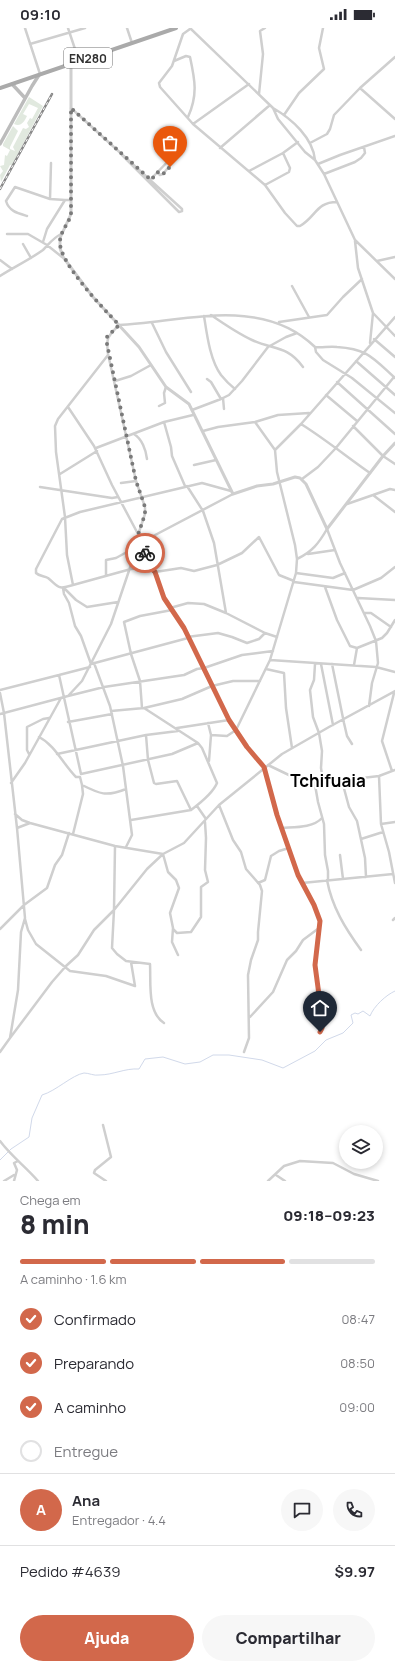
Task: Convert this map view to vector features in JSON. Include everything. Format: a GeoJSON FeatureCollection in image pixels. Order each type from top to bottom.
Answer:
{"type":"FeatureCollection","features":[{"type":"Feature","properties":{"kind":"main road","name":"EN280"},"geometry":{"type":"LineString","coordinates":[[0,88],[176,28]]}},
{"type":"Feature","properties":{"kind":"main road"},"geometry":{"type":"LineString","coordinates":[[0,144],[40,74]]}},
{"type":"Feature","properties":{"kind":"main road"},"geometry":{"type":"LineString","coordinates":[[12,84],[25,98]]}},
{"type":"Feature","properties":{"kind":"street"},"geometry":{"type":"LineString","coordinates":[[25,28],[40,74]]}},
{"type":"Feature","properties":{"kind":"street"},"geometry":{"type":"LineString","coordinates":[[68,28],[79,60]]}},
{"type":"Feature","properties":{"kind":"street"},"geometry":{"type":"LineString","coordinates":[[30,44],[84,28]]}},
{"type":"Feature","properties":{"kind":"street"},"geometry":{"type":"LineString","coordinates":[[127,28],[132,43]]}},
{"type":"Feature","properties":{"kind":"street"},"geometry":{"type":"LineString","coordinates":[[259,94],[264,54],[260,31],[265,28]]}},
{"type":"Feature","properties":{"kind":"street"},"geometry":{"type":"LineString","coordinates":[[284,114],[299,93],[324,69],[319,48],[323,28]]}},
{"type":"Feature","properties":{"kind":"street"},"geometry":{"type":"LineString","coordinates":[[315,160],[315,152],[310,143],[284,114],[273,108],[190,29],[183,34],[174,62],[170,70],[160,82],[159,86],[194,124],[220,148],[265,185],[285,213],[297,226],[304,224],[325,203],[337,202]]}},
{"type":"Feature","properties":{"kind":"street"},"geometry":{"type":"LineString","coordinates":[[174,62],[188,56],[192,64],[195,82],[194,101],[188,117]]}},
{"type":"Feature","properties":{"kind":"street"},"geometry":{"type":"LineString","coordinates":[[310,143],[329,132],[334,115],[360,88],[395,57]]}},
{"type":"Feature","properties":{"kind":"street"},"geometry":{"type":"LineString","coordinates":[[63,257],[60,248],[61,234],[70,218],[71,200],[71,63]]}},
{"type":"Feature","properties":{"kind":"street"},"geometry":{"type":"LineString","coordinates":[[194,124],[249,84]]}},
{"type":"Feature","properties":{"kind":"street"},"geometry":{"type":"LineString","coordinates":[[360,88],[395,119]]}},
{"type":"Feature","properties":{"kind":"street"},"geometry":{"type":"LineString","coordinates":[[220,148],[270,105]]}},
{"type":"Feature","properties":{"kind":"street"},"geometry":{"type":"LineString","coordinates":[[71,108],[182,209],[182,211],[179,212],[150,181]]}},
{"type":"Feature","properties":{"kind":"street"},"geometry":{"type":"LineString","coordinates":[[273,108],[278,119],[305,152],[318,164],[355,240],[395,279]]}},
{"type":"Feature","properties":{"kind":"street"},"geometry":{"type":"LineString","coordinates":[[318,164],[395,136]]}},
{"type":"Feature","properties":{"kind":"street"},"geometry":{"type":"LineString","coordinates":[[158,172],[163,174],[176,159],[159,140]]}},
{"type":"Feature","properties":{"kind":"street"},"geometry":{"type":"LineString","coordinates":[[249,171],[283,153],[298,142]]}},
{"type":"Feature","properties":{"kind":"street"},"geometry":{"type":"LineString","coordinates":[[324,174],[361,158],[366,153],[364,147]]}},
{"type":"Feature","properties":{"kind":"street"},"geometry":{"type":"LineString","coordinates":[[265,185],[290,171],[283,153]]}},
{"type":"Feature","properties":{"kind":"street"},"geometry":{"type":"LineString","coordinates":[[150,181],[174,155]]}},
{"type":"Feature","properties":{"kind":"street"},"geometry":{"type":"LineString","coordinates":[[50,199],[51,163]]}},
{"type":"Feature","properties":{"kind":"street"},"geometry":{"type":"LineString","coordinates":[[27,216],[13,212],[6,203],[14,188],[50,199],[71,200]]}},
{"type":"Feature","properties":{"kind":"street"},"geometry":{"type":"LineString","coordinates":[[43,242],[47,229],[65,200]]}},
{"type":"Feature","properties":{"kind":"street"},"geometry":{"type":"LineString","coordinates":[[7,234],[25,233],[48,245],[63,257],[93,297],[139,347],[166,387],[189,404],[232,493]]}},
{"type":"Feature","properties":{"kind":"street"},"geometry":{"type":"LineString","coordinates":[[0,276],[31,258],[48,245],[55,237],[61,234]]}},
{"type":"Feature","properties":{"kind":"street"},"geometry":{"type":"LineString","coordinates":[[355,240],[356,258],[373,313],[370,344]]}},
{"type":"Feature","properties":{"kind":"street"},"geometry":{"type":"LineString","coordinates":[[23,244],[31,258]]}},
{"type":"Feature","properties":{"kind":"street"},"geometry":{"type":"LineString","coordinates":[[377,261],[395,257]]}},
{"type":"Feature","properties":{"kind":"street"},"geometry":{"type":"LineString","coordinates":[[0,260],[12,269]]}},
{"type":"Feature","properties":{"kind":"street"},"geometry":{"type":"LineString","coordinates":[[138,535],[145,510],[136,481],[126,436],[108,354],[107,337],[119,325],[152,323],[211,315],[236,316],[278,322],[327,315],[362,279]]}},
{"type":"Feature","properties":{"kind":"street"},"geometry":{"type":"LineString","coordinates":[[292,286],[309,317]]}},
{"type":"Feature","properties":{"kind":"street"},"geometry":{"type":"LineString","coordinates":[[373,313],[395,336]]}},
{"type":"Feature","properties":{"kind":"street"},"geometry":{"type":"LineString","coordinates":[[211,315],[251,340],[268,347],[288,352],[303,367]]}},
{"type":"Feature","properties":{"kind":"street"},"geometry":{"type":"LineString","coordinates":[[204,316],[207,333],[217,366],[221,375],[235,389]]}},
{"type":"Feature","properties":{"kind":"street"},"geometry":{"type":"LineString","coordinates":[[275,450],[395,317]]}},
{"type":"Feature","properties":{"kind":"street"},"geometry":{"type":"LineString","coordinates":[[278,322],[298,333],[315,347],[316,352],[323,360],[345,373],[395,413]]}},
{"type":"Feature","properties":{"kind":"street"},"geometry":{"type":"LineString","coordinates":[[152,323],[166,352],[191,392]]}},
{"type":"Feature","properties":{"kind":"street"},"geometry":{"type":"LineString","coordinates":[[192,410],[222,398],[235,389],[268,347],[280,339],[298,333]]}},
{"type":"Feature","properties":{"kind":"street"},"geometry":{"type":"LineString","coordinates":[[374,339],[395,357]]}},
{"type":"Feature","properties":{"kind":"street"},"geometry":{"type":"LineString","coordinates":[[106,576],[106,560],[116,558],[137,546],[141,542],[203,511],[232,493],[295,477],[302,478],[318,467],[335,449],[395,377],[375,359],[363,351],[336,347],[315,347]]}},
{"type":"Feature","properties":{"kind":"street"},"geometry":{"type":"LineString","coordinates":[[73,585],[67,555],[65,517],[56,452],[55,426],[58,419],[108,354]]}},
{"type":"Feature","properties":{"kind":"street"},"geometry":{"type":"LineString","coordinates":[[356,361],[395,395]]}},
{"type":"Feature","properties":{"kind":"street"},"geometry":{"type":"LineString","coordinates":[[115,381],[131,376],[151,365]]}},
{"type":"Feature","properties":{"kind":"street"},"geometry":{"type":"LineString","coordinates":[[207,380],[211,382],[222,398],[224,409]]}},
{"type":"Feature","properties":{"kind":"street"},"geometry":{"type":"LineString","coordinates":[[337,382],[395,434]]}},
{"type":"Feature","properties":{"kind":"street"},"geometry":{"type":"LineString","coordinates":[[159,406],[165,403],[164,393],[166,387]]}},
{"type":"Feature","properties":{"kind":"street"},"geometry":{"type":"LineString","coordinates":[[326,395],[357,421]]}},
{"type":"Feature","properties":{"kind":"street"},"geometry":{"type":"LineString","coordinates":[[68,407],[96,450],[138,535],[150,567],[155,572],[164,598],[184,628],[229,720],[247,747],[264,767],[289,848],[302,883],[314,905],[320,921],[315,965],[321,1010],[322,1028],[320,1032]]}},
{"type":"Feature","properties":{"kind":"street"},"geometry":{"type":"LineString","coordinates":[[203,431],[218,427],[255,422],[278,415],[310,412]]}},
{"type":"Feature","properties":{"kind":"street"},"geometry":{"type":"LineString","coordinates":[[60,474],[96,450],[126,436],[164,422],[193,415]]}},
{"type":"Feature","properties":{"kind":"street"},"geometry":{"type":"LineString","coordinates":[[164,422],[172,456],[186,486],[203,511],[214,543],[226,613]]}},
{"type":"Feature","properties":{"kind":"street"},"geometry":{"type":"LineString","coordinates":[[211,734],[227,736],[236,730],[270,660],[296,573],[297,559],[276,472],[275,450],[255,422]]}},
{"type":"Feature","properties":{"kind":"street"},"geometry":{"type":"LineString","coordinates":[[300,424],[328,442],[335,449],[370,473]]}},
{"type":"Feature","properties":{"kind":"street"},"geometry":{"type":"LineString","coordinates":[[353,426],[383,456],[395,464]]}},
{"type":"Feature","properties":{"kind":"street"},"geometry":{"type":"LineString","coordinates":[[133,434],[137,436],[144,447],[148,459]]}},
{"type":"Feature","properties":{"kind":"street"},"geometry":{"type":"LineString","coordinates":[[297,559],[307,554],[317,545],[346,504],[383,456],[395,443]]}},
{"type":"Feature","properties":{"kind":"street"},"geometry":{"type":"LineString","coordinates":[[194,465],[216,460]]}},
{"type":"Feature","properties":{"kind":"street"},"geometry":{"type":"LineString","coordinates":[[302,478],[327,529],[376,641],[378,660],[369,706]]}},
{"type":"Feature","properties":{"kind":"street"},"geometry":{"type":"LineString","coordinates":[[121,483],[136,481]]}},
{"type":"Feature","properties":{"kind":"street"},"geometry":{"type":"LineString","coordinates":[[118,602],[104,603],[90,607],[76,600],[63,588],[55,586],[46,577],[37,574],[36,571],[59,522],[65,517],[203,483],[232,493]]}},
{"type":"Feature","properties":{"kind":"street"},"geometry":{"type":"LineString","coordinates":[[40,487],[112,498],[118,497]]}},
{"type":"Feature","properties":{"kind":"street"},"geometry":{"type":"LineString","coordinates":[[346,504],[390,489],[395,490]]}},
{"type":"Feature","properties":{"kind":"street"},"geometry":{"type":"LineString","coordinates":[[373,495],[395,512]]}},
{"type":"Feature","properties":{"kind":"street"},"geometry":{"type":"LineString","coordinates":[[155,572],[181,568],[188,571],[194,571],[217,565],[242,553],[259,537],[279,575],[294,582],[353,590],[381,578],[395,567]]}},
{"type":"Feature","properties":{"kind":"street"},"geometry":{"type":"LineString","coordinates":[[68,696],[82,681],[105,638],[131,569],[137,546]]}},
{"type":"Feature","properties":{"kind":"street"},"geometry":{"type":"LineString","coordinates":[[307,554],[335,550]]}},
{"type":"Feature","properties":{"kind":"street"},"geometry":{"type":"LineString","coordinates":[[63,588],[131,569],[150,567]]}},
{"type":"Feature","properties":{"kind":"street"},"geometry":{"type":"LineString","coordinates":[[296,573],[333,578],[345,573]]}},
{"type":"Feature","properties":{"kind":"street"},"geometry":{"type":"LineString","coordinates":[[325,587],[337,620],[350,646],[357,648],[385,636],[395,620]]}},
{"type":"Feature","properties":{"kind":"street"},"geometry":{"type":"LineString","coordinates":[[63,588],[64,594],[69,603],[75,626],[104,687],[112,712],[123,766],[131,820],[132,834],[126,847]]}},
{"type":"Feature","properties":{"kind":"street"},"geometry":{"type":"LineString","coordinates":[[358,598],[395,600]]}},
{"type":"Feature","properties":{"kind":"street"},"geometry":{"type":"LineString","coordinates":[[143,708],[140,681],[131,654],[124,622],[140,616],[197,603],[204,604],[226,613],[265,633],[277,637]]}},
{"type":"Feature","properties":{"kind":"street"},"geometry":{"type":"LineString","coordinates":[[364,613],[371,613],[391,627]]}},
{"type":"Feature","properties":{"kind":"street"},"geometry":{"type":"LineString","coordinates":[[131,962],[134,986],[106,976],[73,972],[36,944],[28,930],[25,918],[17,828],[14,814],[4,713],[0,691],[188,637],[218,633],[247,643],[259,639],[265,633]]}},
{"type":"Feature","properties":{"kind":"street"},"geometry":{"type":"LineString","coordinates":[[354,665],[357,648]]}},
{"type":"Feature","properties":{"kind":"street"},"geometry":{"type":"LineString","coordinates":[[0,714],[104,687],[184,675],[197,669],[242,656],[273,651]]}},
{"type":"Feature","properties":{"kind":"street"},"geometry":{"type":"LineString","coordinates":[[270,660],[376,667],[395,672]]}},
{"type":"Feature","properties":{"kind":"street"},"geometry":{"type":"LineString","coordinates":[[315,664],[314,680],[310,690],[313,717],[319,733],[322,751],[321,768],[323,781]]}},
{"type":"Feature","properties":{"kind":"street"},"geometry":{"type":"LineString","coordinates":[[321,664],[333,725]]}},
{"type":"Feature","properties":{"kind":"street"},"geometry":{"type":"LineString","coordinates":[[332,664],[347,736],[352,744]]}},
{"type":"Feature","properties":{"kind":"street"},"geometry":{"type":"LineString","coordinates":[[266,670],[284,673],[286,708],[292,748]]}},
{"type":"Feature","properties":{"kind":"street"},"geometry":{"type":"LineString","coordinates":[[59,675],[62,698],[75,750],[83,794],[73,834]]}},
{"type":"Feature","properties":{"kind":"street"},"geometry":{"type":"LineString","coordinates":[[68,722],[182,699],[212,686],[240,680],[260,681]]}},
{"type":"Feature","properties":{"kind":"street"},"geometry":{"type":"LineString","coordinates":[[0,1052],[66,966],[78,955],[94,930],[114,910],[138,878],[163,854],[184,843],[219,805],[264,767],[292,748],[394,692]]}},
{"type":"Feature","properties":{"kind":"street"},"geometry":{"type":"LineString","coordinates":[[268,765],[293,777],[330,782],[379,776],[393,771],[382,741],[394,692]]}},
{"type":"Feature","properties":{"kind":"street"},"geometry":{"type":"LineString","coordinates":[[11,783],[62,698]]}},
{"type":"Feature","properties":{"kind":"street"},"geometry":{"type":"LineString","coordinates":[[131,820],[191,810],[197,806],[216,785],[209,764],[202,748],[198,743],[143,708]]}},
{"type":"Feature","properties":{"kind":"street"},"geometry":{"type":"LineString","coordinates":[[29,755],[27,750],[27,727],[43,719],[50,718]]}},
{"type":"Feature","properties":{"kind":"street"},"geometry":{"type":"LineString","coordinates":[[57,754],[146,735],[229,720]]}},
{"type":"Feature","properties":{"kind":"street"},"geometry":{"type":"LineString","coordinates":[[208,723],[211,734],[209,764]]}},
{"type":"Feature","properties":{"kind":"street"},"geometry":{"type":"LineString","coordinates":[[146,735],[148,760],[154,783],[177,781],[191,810]]}},
{"type":"Feature","properties":{"kind":"street"},"geometry":{"type":"LineString","coordinates":[[39,736],[48,742],[76,777],[172,754],[198,743]]}},
{"type":"Feature","properties":{"kind":"street"},"geometry":{"type":"LineString","coordinates":[[379,776],[381,824],[389,852],[395,883]]}},
{"type":"Feature","properties":{"kind":"street"},"geometry":{"type":"LineString","coordinates":[[314,779],[326,837],[324,855],[328,871],[327,880],[330,898],[349,934],[360,950]]}},
{"type":"Feature","properties":{"kind":"street"},"geometry":{"type":"LineString","coordinates":[[342,781],[349,808],[357,821],[365,858],[366,877]]}},
{"type":"Feature","properties":{"kind":"street"},"geometry":{"type":"LineString","coordinates":[[82,785],[104,794],[114,794],[126,789]]}},
{"type":"Feature","properties":{"kind":"street"},"geometry":{"type":"LineString","coordinates":[[219,805],[239,848],[246,869],[258,883],[262,891],[257,945],[251,960],[248,975],[249,1038],[244,1052]]}},
{"type":"Feature","properties":{"kind":"street"},"geometry":{"type":"LineString","coordinates":[[173,928],[177,933],[192,932],[201,917],[201,887],[208,882],[205,870],[205,821],[197,806]]}},
{"type":"Feature","properties":{"kind":"street"},"geometry":{"type":"LineString","coordinates":[[14,814],[22,820],[115,846],[163,854]]}},
{"type":"Feature","properties":{"kind":"street"},"geometry":{"type":"LineString","coordinates":[[282,828],[313,824],[322,817]]}},
{"type":"Feature","properties":{"kind":"street"},"geometry":{"type":"LineString","coordinates":[[17,828],[30,822]]}},
{"type":"Feature","properties":{"kind":"street"},"geometry":{"type":"LineString","coordinates":[[381,824],[395,822]]}},
{"type":"Feature","properties":{"kind":"street"},"geometry":{"type":"LineString","coordinates":[[361,839],[383,832]]}},
{"type":"Feature","properties":{"kind":"street"},"geometry":{"type":"LineString","coordinates":[[0,929],[24,905],[48,885],[54,865],[62,855],[69,833]]}},
{"type":"Feature","properties":{"kind":"street"},"geometry":{"type":"LineString","coordinates":[[115,846],[112,948],[120,957],[131,962],[150,964],[150,992],[156,1016],[164,1024]]}},
{"type":"Feature","properties":{"kind":"street"},"geometry":{"type":"LineString","coordinates":[[258,883],[265,880],[271,856],[279,851],[289,848]]}},
{"type":"Feature","properties":{"kind":"street"},"geometry":{"type":"LineString","coordinates":[[163,854],[168,872],[176,880],[179,888],[170,913],[173,928],[172,942],[178,955]]}},
{"type":"Feature","properties":{"kind":"street"},"geometry":{"type":"LineString","coordinates":[[340,855],[342,879]]}},
{"type":"Feature","properties":{"kind":"street"},"geometry":{"type":"LineString","coordinates":[[302,883],[393,874]]}},
{"type":"Feature","properties":{"kind":"street"},"geometry":{"type":"LineString","coordinates":[[10,1038],[18,990],[21,932],[25,918]]}},
{"type":"Feature","properties":{"kind":"street"},"geometry":{"type":"LineString","coordinates":[[249,1018],[273,992],[287,960],[305,938],[313,934],[319,927]]}},
{"type":"Feature","properties":{"kind":"street"},"geometry":{"type":"LineString","coordinates":[[103,1126],[111,1157],[95,1170],[94,1173],[106,1181]]}},
{"type":"Feature","properties":{"kind":"street"},"geometry":{"type":"LineString","coordinates":[[0,1141],[8,1152],[38,1181]]}},
{"type":"Feature","properties":{"kind":"street"},"geometry":{"type":"LineString","coordinates":[[14,1181],[17,1170],[14,1163],[18,1161]]}},
{"type":"Feature","properties":{"kind":"street"},"geometry":{"type":"LineString","coordinates":[[268,1181],[284,1166],[294,1161],[329,1162],[337,1164],[357,1175],[378,1181]]}},
{"type":"Feature","properties":{"kind":"street"},"geometry":{"type":"LineString","coordinates":[[4,1181],[15,1174]]}},
{"type":"Feature","properties":{"kind":"street"},"geometry":{"type":"LineString","coordinates":[[276,1174],[285,1181]]}},
{"type":"Feature","properties":{"kind":"shaded area"},"geometry":{"type":"Polygon","coordinates":[[[29,97],[43,106],[12,165],[10,165],[1,182],[0,175],[3,171],[0,166],[4,165],[5,155],[7,156],[10,150],[3,146],[3,144],[13,126],[18,131],[10,149],[15,151],[13,147],[23,128],[26,129],[29,127],[27,123],[30,118],[32,119],[38,108],[29,104],[23,114],[27,116],[23,122],[19,125],[14,124],[29,97]]]}},
{"type":"Feature","properties":{"kind":"waterway"},"geometry":{"type":"LineString","coordinates":[[0,1160],[11,1149],[29,1137],[32,1118],[42,1095],[79,1074],[104,1075],[139,1069],[145,1059],[163,1057],[185,1064],[200,1062],[213,1055],[229,1055],[262,1060],[283,1068],[315,1051],[326,1040],[343,1033],[353,1023],[351,1015],[355,1013],[358,1014],[363,1011],[370,1016],[374,1008],[388,995],[395,991]]}},
{"type":"Feature","properties":{"kind":"railway"},"geometry":{"type":"LineString","coordinates":[[0,189],[52,94]]}},
{"type":"Feature","properties":{"kind":"way so far"},"geometry":{"type":"LineString","coordinates":[[145,553],[138,535],[145,514],[145,507],[136,481],[122,411],[108,354],[107,337],[119,325],[82,284],[63,257],[60,248],[61,234],[71,214],[71,108],[151,180],[158,172],[163,174],[170,167]]}},
{"type":"Feature","properties":{"kind":"district","name":"Tchifuaia"},"geometry":{"type":"Point","coordinates":[328,780]}},
{"type":"Feature","properties":{"kind":"route"},"geometry":{"type":"LineString","coordinates":[[145,553],[150,567],[155,572],[164,598],[184,628],[229,720],[247,747],[264,767],[277,815],[298,875],[314,905],[320,921],[315,965],[321,1010],[322,1028],[320,1032]]}}]}
